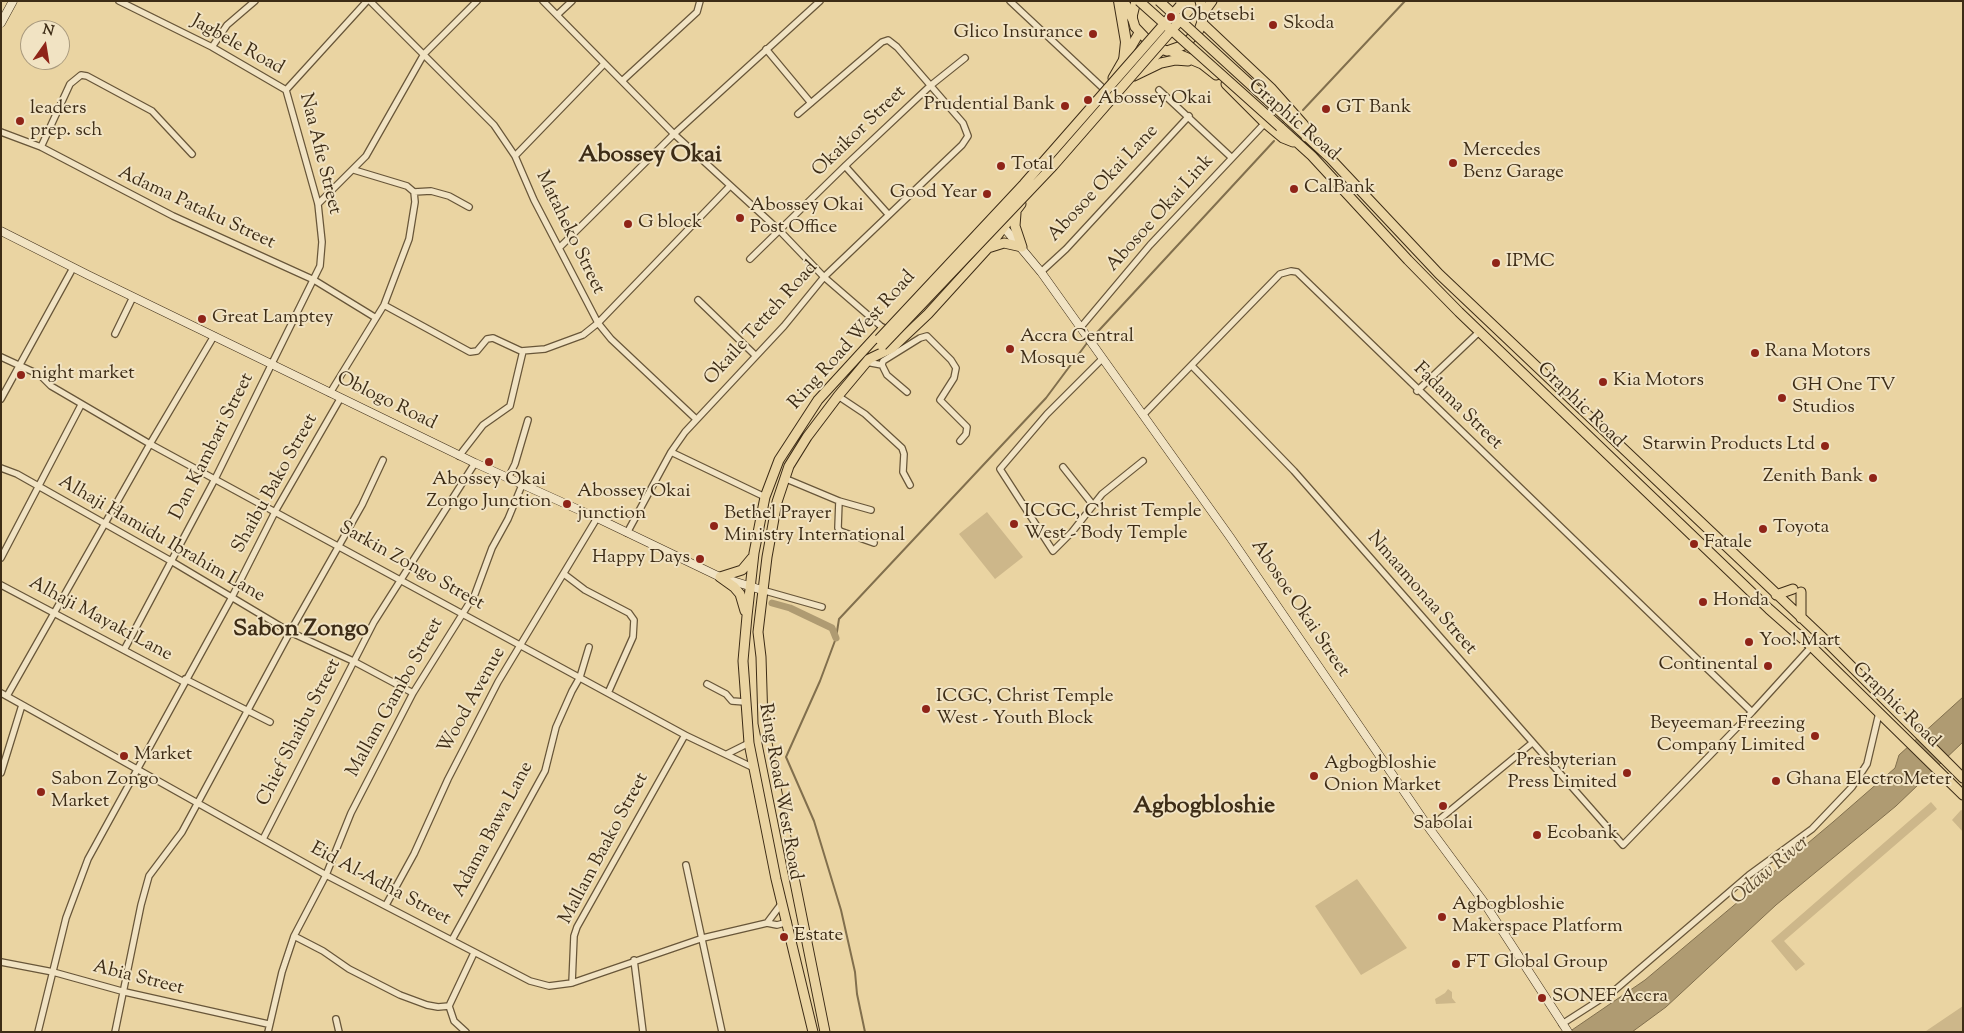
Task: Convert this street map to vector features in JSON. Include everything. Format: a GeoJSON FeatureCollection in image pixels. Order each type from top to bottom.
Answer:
{"type":"FeatureCollection","features":[{"type":"Feature","properties":{"kind":"highway"},"geometry":{"type":"LineString","coordinates":[[1118,1],[1126,42],[1124,61]]}},
{"type":"Feature","properties":{"kind":"highway"},"geometry":{"type":"LineString","coordinates":[[1123,1],[1132,16]]}},
{"type":"Feature","properties":{"kind":"main road"},"geometry":{"type":"LineString","coordinates":[[1161,50],[1139,33],[1132,16],[1138,1],[1298,144]]}},
{"type":"Feature","properties":{"kind":"main road"},"geometry":{"type":"LineString","coordinates":[[1159,1],[1306,137]]}},
{"type":"Feature","properties":{"kind":"main road","name":"Ring Road West Road"},"geometry":{"type":"LineString","coordinates":[[825,1032],[763,723],[761,657],[758,632],[762,590],[772,529],[784,478],[807,437],[880,342],[1053,166],[1185,5],[1199,1]]}},
{"type":"Feature","properties":{"kind":"main road"},"geometry":{"type":"LineString","coordinates":[[1199,1],[1204,12]]}},
{"type":"Feature","properties":{"kind":"main road"},"geometry":{"type":"LineString","coordinates":[[1171,51],[1190,41],[1202,23],[1204,12],[1212,1]]}},
{"type":"Feature","properties":{"kind":"main road","name":"Graphic Road"},"geometry":{"type":"LineString","coordinates":[[1202,23],[1271,88],[1309,132],[1306,137],[1330,158],[1440,274],[1821,636],[1963,778]]}},
{"type":"Feature","properties":{"kind":"main road","name":"Ring Road West Road"},"geometry":{"type":"LineString","coordinates":[[813,1032],[754,768],[749,743],[745,702],[743,661],[746,616],[754,553],[765,496],[778,460],[803,420],[845,369],[1105,90],[1139,33]]}},
{"type":"Feature","properties":{"kind":"main road","name":"Ring Road West Road"},"geometry":{"type":"LineString","coordinates":[[868,360],[892,348],[928,314],[1005,228],[1043,173],[1161,50]]}},
{"type":"Feature","properties":{"kind":"main road","name":"Graphic Road"},"geometry":{"type":"LineString","coordinates":[[1161,50],[1171,51],[1196,61],[1224,82],[1265,123],[1283,138],[1298,144],[1479,332],[1769,609],[1811,646],[1963,795]]}},
{"type":"Feature","properties":{"kind":"main road"},"geometry":{"type":"LineString","coordinates":[[1134,76],[1160,63],[1175,60],[1196,61]]}},
{"type":"Feature","properties":{"kind":"main road"},"geometry":{"type":"LineString","coordinates":[[1017,209],[1015,226],[1022,247]]}},
{"type":"Feature","properties":{"kind":"main road"},"geometry":{"type":"LineString","coordinates":[[988,248],[1004,243],[1022,247]]}},
{"type":"Feature","properties":{"kind":"main road"},"geometry":{"type":"LineString","coordinates":[[867,345],[880,342]]}},
{"type":"Feature","properties":{"kind":"main road"},"geometry":{"type":"LineString","coordinates":[[720,577],[742,570],[750,562],[754,553]]}},
{"type":"Feature","properties":{"kind":"main road"},"geometry":{"type":"LineString","coordinates":[[720,577],[740,594],[746,616]]}},
{"type":"Feature","properties":{"kind":"main road"},"geometry":{"type":"LineString","coordinates":[[750,587],[755,599],[753,645],[761,657]]}},
{"type":"Feature","properties":{"kind":"main road"},"geometry":{"type":"LineString","coordinates":[[1776,595],[1797,591],[1801,618]]}},
{"type":"Feature","properties":{"kind":"street"},"geometry":{"type":"LineString","coordinates":[[1,23],[13,1]]}},
{"type":"Feature","properties":{"kind":"street","name":"Jagbele Road"},"geometry":{"type":"LineString","coordinates":[[119,1],[132,4],[286,90]]}},
{"type":"Feature","properties":{"kind":"street"},"geometry":{"type":"LineString","coordinates":[[212,47],[227,25],[254,1]]}},
{"type":"Feature","properties":{"kind":"street","name":"Mataheko Street"},"geometry":{"type":"LineString","coordinates":[[368,1],[494,124],[515,156],[559,248],[598,323],[611,339],[696,419]]}},
{"type":"Feature","properties":{"kind":"street","name":"Naa Afie Street"},"geometry":{"type":"LineString","coordinates":[[273,364],[314,280],[321,261],[321,217],[286,90],[368,1]]}},
{"type":"Feature","properties":{"kind":"street"},"geometry":{"type":"LineString","coordinates":[[318,204],[366,156],[424,54],[477,1]]}},
{"type":"Feature","properties":{"kind":"street"},"geometry":{"type":"LineString","coordinates":[[542,1],[729,187],[780,230],[824,277],[883,328]]}},
{"type":"Feature","properties":{"kind":"street"},"geometry":{"type":"LineString","coordinates":[[557,15],[572,1]]}},
{"type":"Feature","properties":{"kind":"street"},"geometry":{"type":"LineString","coordinates":[[622,81],[697,12],[700,1]]}},
{"type":"Feature","properties":{"kind":"street"},"geometry":{"type":"LineString","coordinates":[[559,248],[674,134],[820,1]]}},
{"type":"Feature","properties":{"kind":"street"},"geometry":{"type":"LineString","coordinates":[[1010,1],[1105,90]]}},
{"type":"Feature","properties":{"kind":"street"},"geometry":{"type":"LineString","coordinates":[[798,114],[882,42],[888,40],[897,47],[930,86]]}},
{"type":"Feature","properties":{"kind":"street"},"geometry":{"type":"LineString","coordinates":[[766,49],[811,103]]}},
{"type":"Feature","properties":{"kind":"street","name":"Okaikor Street"},"geometry":{"type":"LineString","coordinates":[[750,259],[930,86],[965,58]]}},
{"type":"Feature","properties":{"kind":"street"},"geometry":{"type":"LineString","coordinates":[[515,156],[604,64]]}},
{"type":"Feature","properties":{"kind":"street"},"geometry":{"type":"LineString","coordinates":[[41,147],[70,84],[81,75],[87,76],[152,111],[192,154]]}},
{"type":"Feature","properties":{"kind":"street","name":"Okaile Tetteh Road"},"geometry":{"type":"LineString","coordinates":[[627,533],[670,452],[696,419],[784,326],[824,277],[962,145],[968,136],[963,123],[930,86]]}},
{"type":"Feature","properties":{"kind":"street"},"geometry":{"type":"LineString","coordinates":[[1159,90],[1232,158]]}},
{"type":"Feature","properties":{"kind":"street","name":"Abosoe Okai Lane"},"geometry":{"type":"LineString","coordinates":[[1041,272],[1066,248],[1188,116]]}},
{"type":"Feature","properties":{"kind":"street","name":"Abosoe Okai Link"},"geometry":{"type":"LineString","coordinates":[[1081,329],[1150,245],[1265,123]]}},
{"type":"Feature","properties":{"kind":"street","name":"Adama Pataku Street"},"geometry":{"type":"LineString","coordinates":[[1,132],[41,147],[173,216],[314,280],[376,318]]}},
{"type":"Feature","properties":{"kind":"street"},"geometry":{"type":"LineString","coordinates":[[845,166],[888,214]]}},
{"type":"Feature","properties":{"kind":"street"},"geometry":{"type":"LineString","coordinates":[[354,170],[407,186],[414,192],[431,191],[449,196],[469,207]]}},
{"type":"Feature","properties":{"kind":"street"},"geometry":{"type":"LineString","coordinates":[[384,305],[470,352],[476,351],[487,339],[492,338],[523,351],[540,350],[561,343],[583,335],[598,323],[729,187]]}},
{"type":"Feature","properties":{"kind":"street"},"geometry":{"type":"LineString","coordinates":[[330,393],[384,305],[409,240],[414,208],[414,192]]}},
{"type":"Feature","properties":{"kind":"street","name":"Abosoe Okai Street"},"geometry":{"type":"LineString","coordinates":[[992,212],[1041,272],[1230,537],[1429,828],[1483,901],[1565,1027]]}},
{"type":"Feature","properties":{"kind":"street","name":"Oblogo Road"},"geometry":{"type":"LineString","coordinates":[[1,231],[459,456],[597,518],[720,577],[762,590]]}},
{"type":"Feature","properties":{"kind":"street"},"geometry":{"type":"LineString","coordinates":[[1,399],[73,268]]}},
{"type":"Feature","properties":{"kind":"street","name":"Fadama Street"},"geometry":{"type":"LineString","coordinates":[[1143,415],[1193,367],[1280,274],[1290,270],[1300,274],[1418,391],[1752,712]]}},
{"type":"Feature","properties":{"kind":"street"},"geometry":{"type":"LineString","coordinates":[[115,334],[133,297]]}},
{"type":"Feature","properties":{"kind":"street"},"geometry":{"type":"LineString","coordinates":[[698,300],[756,356]]}},
{"type":"Feature","properties":{"kind":"street"},"geometry":{"type":"LineString","coordinates":[[1418,391],[1479,332]]}},
{"type":"Feature","properties":{"kind":"street"},"geometry":{"type":"LineString","coordinates":[[4,694],[54,612],[214,336]]}},
{"type":"Feature","properties":{"kind":"street"},"geometry":{"type":"LineString","coordinates":[[882,365],[883,361],[891,355],[927,336],[956,368],[954,378],[940,400],[966,427],[966,434],[960,442]]}},
{"type":"Feature","properties":{"kind":"street"},"geometry":{"type":"LineString","coordinates":[[459,456],[483,425],[510,406],[523,351]]}},
{"type":"Feature","properties":{"kind":"street","name":"Sarkin Zongo Street"},"geometry":{"type":"LineString","coordinates":[[1,357],[40,375],[51,386],[81,405],[150,444],[216,477],[685,735],[754,768]]}},
{"type":"Feature","properties":{"kind":"street"},"geometry":{"type":"LineString","coordinates":[[1102,359],[1048,414],[1000,469],[1053,551],[1072,532],[1102,494],[1143,461]]}},
{"type":"Feature","properties":{"kind":"street"},"geometry":{"type":"LineString","coordinates":[[868,360],[882,365],[887,375],[907,392]]}},
{"type":"Feature","properties":{"kind":"street","name":"Dan Kambari Street"},"geometry":{"type":"LineString","coordinates":[[124,650],[216,477],[273,364]]}},
{"type":"Feature","properties":{"kind":"street","name":"Nmaamonaa Street"},"geometry":{"type":"LineString","coordinates":[[1193,367],[1294,471],[1623,845],[1752,712]]}},
{"type":"Feature","properties":{"kind":"street"},"geometry":{"type":"LineString","coordinates":[[838,396],[865,414],[902,448],[904,454],[903,472],[910,485]]}},
{"type":"Feature","properties":{"kind":"street","name":"Shaibu Bako Street"},"geometry":{"type":"LineString","coordinates":[[38,1032],[66,918],[80,876],[104,827],[232,597],[276,510],[340,398]]}},
{"type":"Feature","properties":{"kind":"street"},"geometry":{"type":"LineString","coordinates":[[1,558],[81,405]]}},
{"type":"Feature","properties":{"kind":"street"},"geometry":{"type":"LineString","coordinates":[[508,478],[528,420]]}},
{"type":"Feature","properties":{"kind":"street"},"geometry":{"type":"LineString","coordinates":[[670,452],[765,496]]}},
{"type":"Feature","properties":{"kind":"street"},"geometry":{"type":"LineString","coordinates":[[115,1032],[125,992],[146,883],[154,868],[176,843],[338,544],[362,505],[383,460]]}},
{"type":"Feature","properties":{"kind":"street","name":"Chief Shaibu Street"},"geometry":{"type":"LineString","coordinates":[[263,839],[353,660],[400,579],[475,463]]}},
{"type":"Feature","properties":{"kind":"street"},"geometry":{"type":"LineString","coordinates":[[1063,467],[1093,506]]}},
{"type":"Feature","properties":{"kind":"street","name":"Alhaji Hamidu Ibrahim Lane"},"geometry":{"type":"LineString","coordinates":[[1,468],[172,561],[290,632],[353,660],[413,693]]}},
{"type":"Feature","properties":{"kind":"street"},"geometry":{"type":"LineString","coordinates":[[784,478],[840,501],[871,510]]}},
{"type":"Feature","properties":{"kind":"street","name":"Mallam Gambo Street"},"geometry":{"type":"LineString","coordinates":[[268,1032],[268,1024],[294,936],[326,875],[351,813],[413,693],[475,594],[492,548],[508,519],[522,485]]}},
{"type":"Feature","properties":{"kind":"street"},"geometry":{"type":"LineString","coordinates":[[840,501],[838,528],[840,531],[874,543]]}},
{"type":"Feature","properties":{"kind":"street","name":"Wood Avenue"},"geometry":{"type":"LineString","coordinates":[[386,905],[414,854],[462,751],[498,682],[597,518]]}},
{"type":"Feature","properties":{"kind":"street"},"geometry":{"type":"LineString","coordinates":[[564,574],[585,590],[629,614],[634,620],[633,637],[608,692]]}},
{"type":"Feature","properties":{"kind":"street","name":"Alhaji Mayaki Lane"},"geometry":{"type":"LineString","coordinates":[[1,585],[184,681],[270,722]]}},
{"type":"Feature","properties":{"kind":"street"},"geometry":{"type":"LineString","coordinates":[[762,590],[822,608]]}},
{"type":"Feature","properties":{"kind":"street"},"geometry":{"type":"LineString","coordinates":[[1752,712],[1821,636]]}},
{"type":"Feature","properties":{"kind":"street","name":"Adama Bawa Lane"},"geometry":{"type":"LineString","coordinates":[[452,940],[545,771],[559,721],[580,677],[588,647]]}},
{"type":"Feature","properties":{"kind":"street"},"geometry":{"type":"LineString","coordinates":[[707,684],[726,694],[732,701],[745,702]]}},
{"type":"Feature","properties":{"kind":"street","name":"Eid Al-Adha Street"},"geometry":{"type":"LineString","coordinates":[[4,694],[138,768],[196,804],[326,875],[530,982],[549,986],[572,983],[634,960],[703,938],[767,923],[777,925],[788,922]]}},
{"type":"Feature","properties":{"kind":"street"},"geometry":{"type":"LineString","coordinates":[[1,773],[22,705]]}},
{"type":"Feature","properties":{"kind":"street"},"geometry":{"type":"LineString","coordinates":[[1565,1027],[1615,990],[1749,875],[1812,829],[1852,787],[1867,764],[1879,713]]}},
{"type":"Feature","properties":{"kind":"street","name":"Mallam Baako Street"},"geometry":{"type":"LineString","coordinates":[[572,983],[574,936],[577,927],[685,735]]}},
{"type":"Feature","properties":{"kind":"street"},"geometry":{"type":"LineString","coordinates":[[727,754],[749,743]]}},
{"type":"Feature","properties":{"kind":"street"},"geometry":{"type":"LineString","coordinates":[[1429,828],[1532,743]]}},
{"type":"Feature","properties":{"kind":"street"},"geometry":{"type":"LineString","coordinates":[[686,865],[722,1032]]}},
{"type":"Feature","properties":{"kind":"street"},"geometry":{"type":"LineString","coordinates":[[767,923],[783,902]]}},
{"type":"Feature","properties":{"kind":"street"},"geometry":{"type":"LineString","coordinates":[[294,936],[323,951],[350,969],[400,995],[433,1006],[449,1006]]}},
{"type":"Feature","properties":{"kind":"street"},"geometry":{"type":"LineString","coordinates":[[466,1032],[454,1021],[449,1006],[474,953]]}},
{"type":"Feature","properties":{"kind":"street"},"geometry":{"type":"LineString","coordinates":[[634,960],[643,1032]]}},
{"type":"Feature","properties":{"kind":"street","name":"Abia Street"},"geometry":{"type":"LineString","coordinates":[[1,962],[53,972],[125,992],[268,1024]]}},
{"type":"Feature","properties":{"kind":"street"},"geometry":{"type":"LineString","coordinates":[[336,1019],[339,1032]]}},
{"type":"Feature","properties":{"kind":"shaded area"},"geometry":{"type":"Polygon","coordinates":[[[987,512],[1023,557],[995,579],[959,534],[987,512]]]}},
{"type":"Feature","properties":{"kind":"shaded area"},"geometry":{"type":"Polygon","coordinates":[[[1963,697],[1963,742],[1896,806],[1776,905],[1666,1007],[1632,1032],[1569,1032],[1645,980],[1833,822],[1895,768],[1899,755],[1963,697]]]}},
{"type":"Feature","properties":{"kind":"shaded area"},"geometry":{"type":"Polygon","coordinates":[[[1931,802],[1937,809],[1784,941],[1805,964],[1796,971],[1771,941],[1931,802]]]}},
{"type":"Feature","properties":{"kind":"shaded area"},"geometry":{"type":"Polygon","coordinates":[[[1961,810],[1963,811],[1963,832],[1952,820],[1961,810]]]}},
{"type":"Feature","properties":{"kind":"shaded area"},"geometry":{"type":"Polygon","coordinates":[[[1357,879],[1407,948],[1361,975],[1315,906],[1357,879]]]}},
{"type":"Feature","properties":{"kind":"shaded area"},"geometry":{"type":"Polygon","coordinates":[[[1448,989],[1452,992],[1452,998],[1456,1003],[1436,1004],[1435,999],[1448,989]]]}},
{"type":"Feature","properties":{"kind":"shaded area"},"geometry":{"type":"Polygon","coordinates":[[[1963,1006],[1963,1032],[1926,1031],[1963,1006]]]}},
{"type":"Feature","properties":{"kind":"waterway"},"geometry":{"type":"LineString","coordinates":[[1303,110],[1405,1]]}},
{"type":"Feature","properties":{"kind":"waterway"},"geometry":{"type":"LineString","coordinates":[[1091,339],[1274,141]]}},
{"type":"Feature","properties":{"kind":"waterway"},"geometry":{"type":"LineString","coordinates":[[865,1032],[857,994],[855,972],[841,910],[814,821],[786,757],[820,681],[836,638],[839,619],[1046,398],[1087,343]]}},
{"type":"Feature","properties":{"kind":"waterway"},"geometry":{"type":"LineString","coordinates":[[772,603],[790,608],[832,628],[836,638]]}},
{"type":"Feature","properties":{"kind":"place","name":"Obetsebi"},"geometry":{"type":"Point","coordinates":[1171,17]}},
{"type":"Feature","properties":{"kind":"place","name":"Skoda"},"geometry":{"type":"Point","coordinates":[1273,25]}},
{"type":"Feature","properties":{"kind":"place","name":"Glico Insurance"},"geometry":{"type":"Point","coordinates":[1093,34]}},
{"type":"Feature","properties":{"kind":"place","name":"Abossey Okai"},"geometry":{"type":"Point","coordinates":[1088,100]}},
{"type":"Feature","properties":{"kind":"place","name":"Prudential Bank"},"geometry":{"type":"Point","coordinates":[1065,106]}},
{"type":"Feature","properties":{"kind":"place","name":"GT Bank"},"geometry":{"type":"Point","coordinates":[1326,109]}},
{"type":"Feature","properties":{"kind":"place","name":"leaders prep. sch"},"geometry":{"type":"Point","coordinates":[20,121]}},
{"type":"Feature","properties":{"kind":"place","name":"Mercedes Benz Garage"},"geometry":{"type":"Point","coordinates":[1453,163]}},
{"type":"Feature","properties":{"kind":"place","name":"Total"},"geometry":{"type":"Point","coordinates":[1001,166]}},
{"type":"Feature","properties":{"kind":"place","name":"CalBank"},"geometry":{"type":"Point","coordinates":[1294,189]}},
{"type":"Feature","properties":{"kind":"place","name":"Good Year"},"geometry":{"type":"Point","coordinates":[987,194]}},
{"type":"Feature","properties":{"kind":"place","name":"Abossey Okai Post Office"},"geometry":{"type":"Point","coordinates":[740,218]}},
{"type":"Feature","properties":{"kind":"place","name":"G block"},"geometry":{"type":"Point","coordinates":[628,224]}},
{"type":"Feature","properties":{"kind":"place","name":"IPMC"},"geometry":{"type":"Point","coordinates":[1496,263]}},
{"type":"Feature","properties":{"kind":"place","name":"Great Lamptey"},"geometry":{"type":"Point","coordinates":[202,319]}},
{"type":"Feature","properties":{"kind":"place","name":"Accra Central Mosque"},"geometry":{"type":"Point","coordinates":[1010,349]}},
{"type":"Feature","properties":{"kind":"place","name":"Rana Motors"},"geometry":{"type":"Point","coordinates":[1755,353]}},
{"type":"Feature","properties":{"kind":"place","name":"night market"},"geometry":{"type":"Point","coordinates":[21,375]}},
{"type":"Feature","properties":{"kind":"place","name":"Kia Motors"},"geometry":{"type":"Point","coordinates":[1603,382]}},
{"type":"Feature","properties":{"kind":"place","name":"GH One TV Studios"},"geometry":{"type":"Point","coordinates":[1782,398]}},
{"type":"Feature","properties":{"kind":"place","name":"Starwin Products Ltd"},"geometry":{"type":"Point","coordinates":[1825,446]}},
{"type":"Feature","properties":{"kind":"place","name":"Abossey Okai Zongo Junction"},"geometry":{"type":"Point","coordinates":[489,462]}},
{"type":"Feature","properties":{"kind":"place","name":"Zenith Bank"},"geometry":{"type":"Point","coordinates":[1873,478]}},
{"type":"Feature","properties":{"kind":"place","name":"Abossey Okai junction"},"geometry":{"type":"Point","coordinates":[567,504]}},
{"type":"Feature","properties":{"kind":"place","name":"ICGC, Christ Temple West - Body Temple"},"geometry":{"type":"Point","coordinates":[1014,524]}},
{"type":"Feature","properties":{"kind":"place","name":"Bethel Prayer Ministry International"},"geometry":{"type":"Point","coordinates":[714,526]}},
{"type":"Feature","properties":{"kind":"place","name":"Toyota"},"geometry":{"type":"Point","coordinates":[1763,529]}},
{"type":"Feature","properties":{"kind":"place","name":"Fatale"},"geometry":{"type":"Point","coordinates":[1694,544]}},
{"type":"Feature","properties":{"kind":"place","name":"Happy Days"},"geometry":{"type":"Point","coordinates":[700,559]}},
{"type":"Feature","properties":{"kind":"place","name":"Honda"},"geometry":{"type":"Point","coordinates":[1703,602]}},
{"type":"Feature","properties":{"kind":"place","name":"Yoo! Mart"},"geometry":{"type":"Point","coordinates":[1749,642]}},
{"type":"Feature","properties":{"kind":"place","name":"Continental"},"geometry":{"type":"Point","coordinates":[1768,666]}},
{"type":"Feature","properties":{"kind":"place","name":"ICGC, Christ Temple West - Youth Block"},"geometry":{"type":"Point","coordinates":[926,709]}},
{"type":"Feature","properties":{"kind":"place","name":"Beyeeman Freezing Company Limited"},"geometry":{"type":"Point","coordinates":[1815,736]}},
{"type":"Feature","properties":{"kind":"place","name":"Market"},"geometry":{"type":"Point","coordinates":[124,756]}},
{"type":"Feature","properties":{"kind":"place","name":"Presbyterian Press Limited"},"geometry":{"type":"Point","coordinates":[1627,773]}},
{"type":"Feature","properties":{"kind":"place","name":"Agbogbloshie Onion Market"},"geometry":{"type":"Point","coordinates":[1314,776]}},
{"type":"Feature","properties":{"kind":"place","name":"Ghana ElectroMeter"},"geometry":{"type":"Point","coordinates":[1776,781]}},
{"type":"Feature","properties":{"kind":"place","name":"Sabon Zongo Market"},"geometry":{"type":"Point","coordinates":[41,792]}},
{"type":"Feature","properties":{"kind":"place","name":"Sabolai"},"geometry":{"type":"Point","coordinates":[1443,806]}},
{"type":"Feature","properties":{"kind":"place","name":"Ecobank"},"geometry":{"type":"Point","coordinates":[1537,835]}},
{"type":"Feature","properties":{"kind":"place","name":"Agbogbloshie Makerspace Platform"},"geometry":{"type":"Point","coordinates":[1442,917]}},
{"type":"Feature","properties":{"kind":"place","name":"Estate"},"geometry":{"type":"Point","coordinates":[784,937]}},
{"type":"Feature","properties":{"kind":"place","name":"FT Global Group"},"geometry":{"type":"Point","coordinates":[1456,964]}},
{"type":"Feature","properties":{"kind":"place","name":"SONEF Accra"},"geometry":{"type":"Point","coordinates":[1542,998]}},
{"type":"Feature","properties":{"kind":"district","name":"Abossey Okai"},"geometry":{"type":"Point","coordinates":[650,157]}},
{"type":"Feature","properties":{"kind":"district","name":"Sabon Zongo"},"geometry":{"type":"Point","coordinates":[301,631]}},
{"type":"Feature","properties":{"kind":"district","name":"Agbogbloshie"},"geometry":{"type":"Point","coordinates":[1204,808]}},
{"type":"Feature","properties":{"kind":"water label","name":"Odaw River"},"geometry":{"type":"Point","coordinates":[1771,871]}}]}
